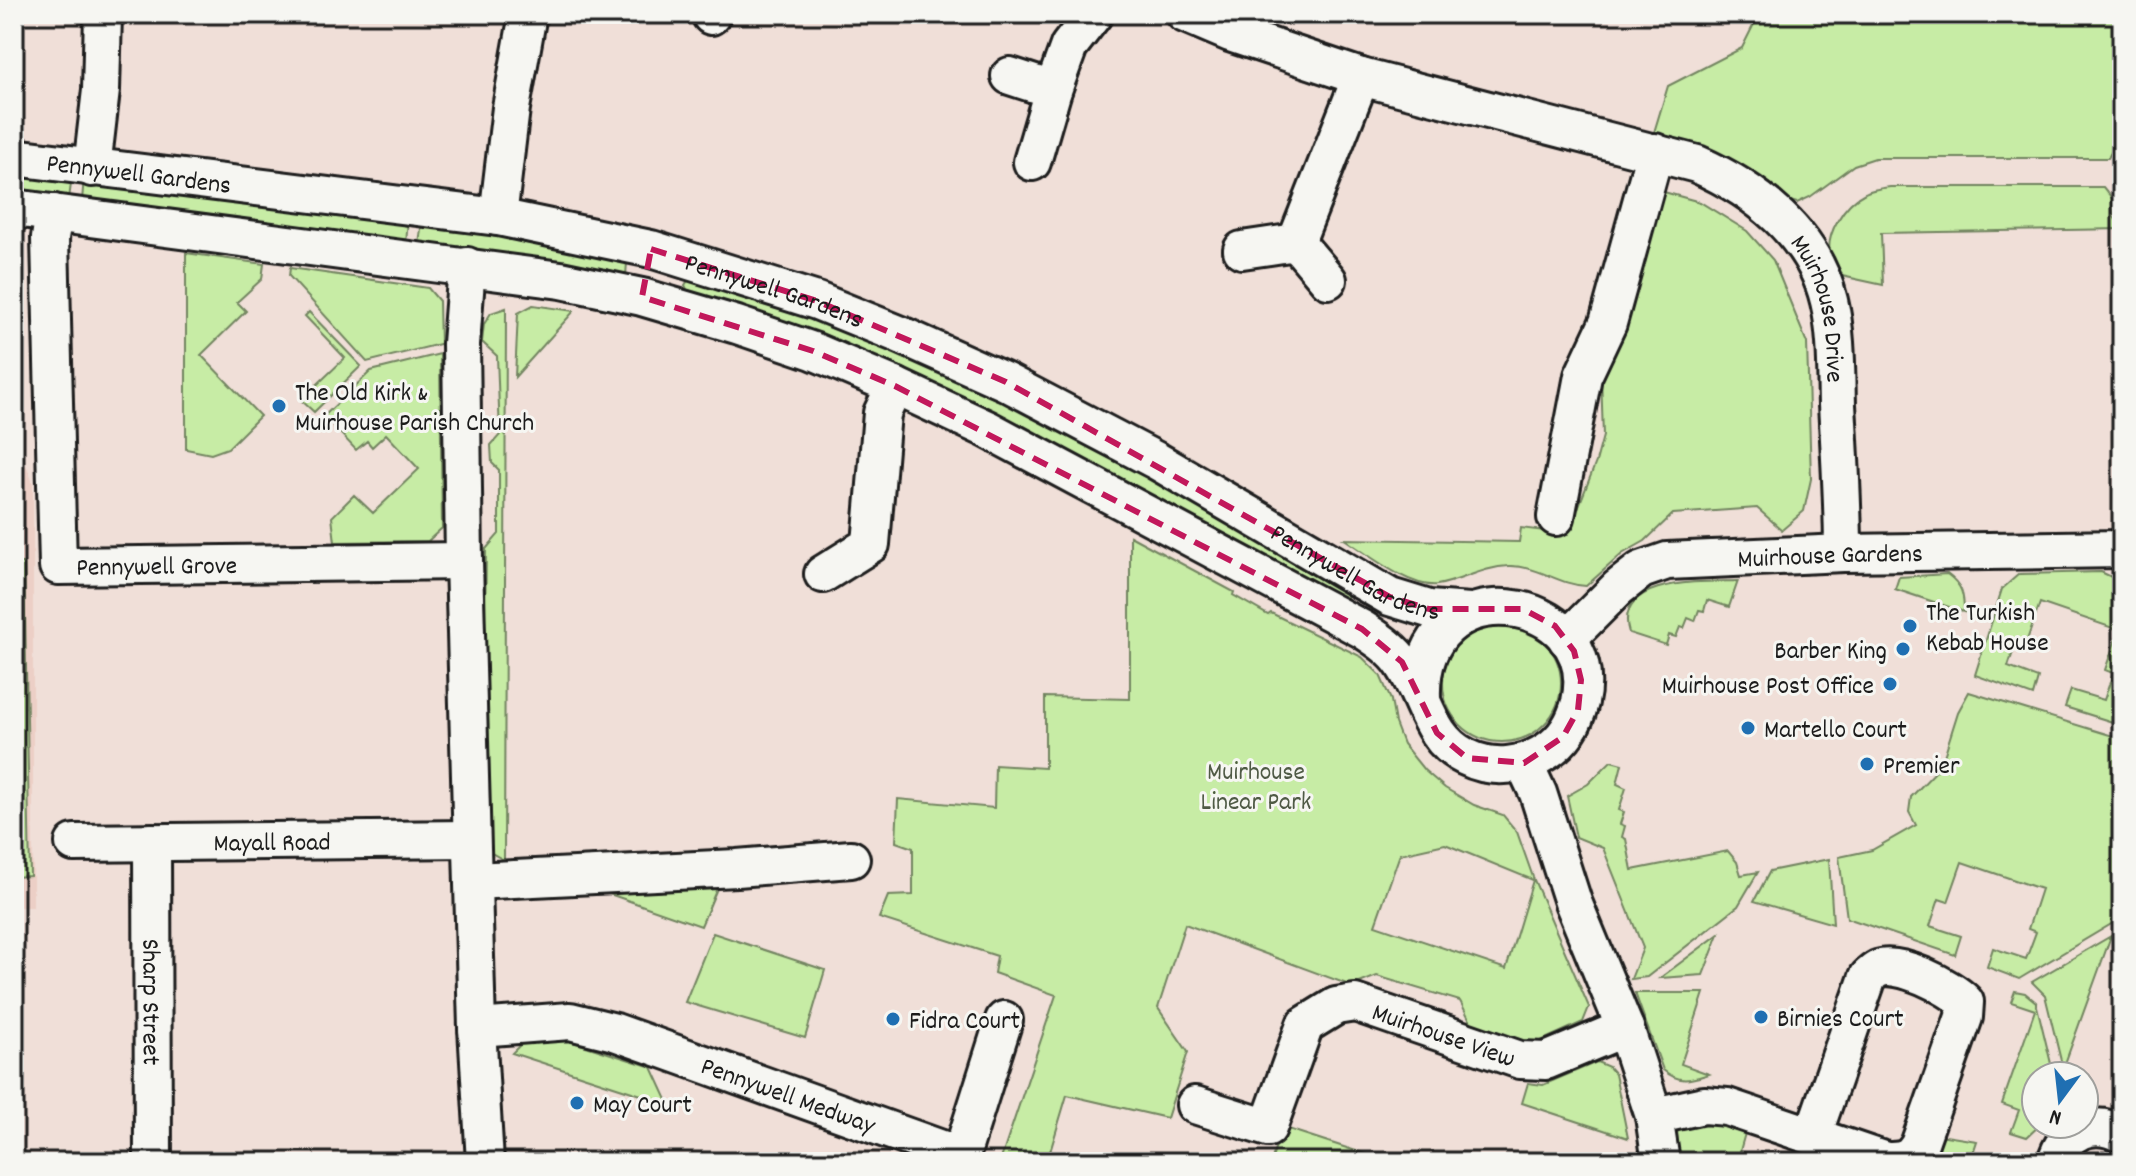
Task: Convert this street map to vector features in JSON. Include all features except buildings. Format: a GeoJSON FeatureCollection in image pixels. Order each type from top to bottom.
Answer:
{"type":"FeatureCollection","features":[{"type":"Feature","properties":{"kind":"street"},"geometry":{"type":"LineString","coordinates":[[92,168],[101,90],[103,14]]}},
{"type":"Feature","properties":{"kind":"street"},"geometry":{"type":"LineString","coordinates":[[498,217],[511,108],[528,14]]}},
{"type":"Feature","properties":{"kind":"street"},"geometry":{"type":"LineString","coordinates":[[1032,162],[1069,46],[1094,14]]}},
{"type":"Feature","properties":{"kind":"street","name":"Muirhouse Drive"},"geometry":{"type":"LineString","coordinates":[[1185,14],[1234,23],[1361,77],[1697,164],[1751,194],[1792,227],[1829,301],[1834,341],[1843,553]]}},
{"type":"Feature","properties":{"kind":"street"},"geometry":{"type":"LineString","coordinates":[[1010,76],[1053,90]]}},
{"type":"Feature","properties":{"kind":"street"},"geometry":{"type":"LineString","coordinates":[[1296,242],[1361,77]]}},
{"type":"Feature","properties":{"kind":"street"},"geometry":{"type":"LineString","coordinates":[[1556,517],[1583,376],[1608,323],[1655,152]]}},
{"type":"Feature","properties":{"kind":"street","name":"Pennywell Gardens"},"geometry":{"type":"LineString","coordinates":[[14,157],[498,217],[651,249],[817,301],[1006,382],[1157,461],[1390,597],[1429,609],[1470,612],[1506,606],[1523,609],[1547,621],[1567,639]]}},
{"type":"Feature","properties":{"kind":"street","name":"Pennywell Gardens"},"geometry":{"type":"LineString","coordinates":[[14,208],[561,280],[642,297],[813,351],[987,429],[1362,629],[1387,646],[1402,662],[1437,733],[1459,753],[1486,764],[1505,766],[1524,763]]}},
{"type":"Feature","properties":{"kind":"street","name":"Pennywell Grove"},"geometry":{"type":"LineString","coordinates":[[54,213],[50,238],[58,566],[464,561]]}},
{"type":"Feature","properties":{"kind":"street"},"geometry":{"type":"LineString","coordinates":[[1242,250],[1296,242]]}},
{"type":"Feature","properties":{"kind":"street"},"geometry":{"type":"LineString","coordinates":[[1296,242],[1328,280]]}},
{"type":"Feature","properties":{"kind":"street"},"geometry":{"type":"LineString","coordinates":[[642,297],[651,249]]}},
{"type":"Feature","properties":{"kind":"street"},"geometry":{"type":"LineString","coordinates":[[467,266],[461,344],[464,561],[477,1028],[485,1162]]}},
{"type":"Feature","properties":{"kind":"street"},"geometry":{"type":"LineString","coordinates":[[823,574],[885,545],[882,413],[895,386]]}},
{"type":"Feature","properties":{"kind":"street","name":"Muirhouse Gardens"},"geometry":{"type":"LineString","coordinates":[[1567,639],[1629,579],[1641,570],[1667,561],[1843,553],[2122,549]]}},
{"type":"Feature","properties":{"kind":"street","name":"Pennywell Gardens"},"geometry":{"type":"LineString","coordinates":[[1422,698],[1425,663],[1432,647],[1442,632],[1470,612]]}},
{"type":"Feature","properties":{"kind":"street"},"geometry":{"type":"LineString","coordinates":[[1567,639],[1574,651],[1581,680],[1578,710],[1572,725],[1552,748],[1524,763],[1538,793],[1573,902],[1625,1028],[1654,1116],[1661,1162]]}},
{"type":"Feature","properties":{"kind":"street","name":"Mayall Road"},"geometry":{"type":"LineString","coordinates":[[74,843],[471,839]]}},
{"type":"Feature","properties":{"kind":"street","name":"Sharp Street"},"geometry":{"type":"LineString","coordinates":[[152,842],[153,1162]]}},
{"type":"Feature","properties":{"kind":"street"},"geometry":{"type":"LineString","coordinates":[[473,881],[851,859]]}},
{"type":"Feature","properties":{"kind":"street"},"geometry":{"type":"LineString","coordinates":[[1654,1116],[1704,1105],[1727,1107],[1886,1161],[1902,1161],[1912,1157],[1919,1145],[1964,1017],[1965,1002],[1944,984],[1894,968],[1879,968],[1868,977],[1813,1135]]}},
{"type":"Feature","properties":{"kind":"street","name":"Muirhouse View"},"geometry":{"type":"LineString","coordinates":[[1195,1105],[1268,1128],[1305,1025],[1336,1006],[1355,1003],[1520,1060],[1534,1062],[1546,1061],[1625,1028]]}},
{"type":"Feature","properties":{"kind":"street","name":"Pennywell Medway"},"geometry":{"type":"LineString","coordinates":[[477,1028],[570,1021],[615,1032],[961,1156],[1004,1020]]}},
{"type":"Feature","properties":{"kind":"street"},"geometry":{"type":"LineString","coordinates":[[2056,1162],[2061,1147],[2083,1129],[2097,1127],[2122,1134]]}},
{"type":"Feature","properties":{"kind":"highlighted area"},"geometry":{"type":"Polygon","coordinates":[[[651,249],[817,301],[1006,382],[1390,597],[1429,609],[1523,609],[1555,626],[1574,651],[1581,680],[1578,710],[1563,737],[1524,763],[1467,758],[1437,733],[1402,662],[1362,629],[895,386],[813,351],[642,297],[651,249]]]}},
{"type":"Feature","properties":{"kind":"shaded area"},"geometry":{"type":"Polygon","coordinates":[[[14,455],[27,467],[33,483],[33,907],[14,907],[14,455]]]}},
{"type":"Feature","properties":{"kind":"green space"},"geometry":{"type":"Polygon","coordinates":[[[1759,14],[2122,14],[2122,128],[2117,128],[2114,147],[2108,158],[1875,158],[1854,165],[1797,203],[1780,198],[1768,183],[1711,152],[1652,139],[1668,86],[1742,48],[1759,14]]]}},
{"type":"Feature","properties":{"kind":"green space"},"geometry":{"type":"Polygon","coordinates":[[[14,167],[72,176],[69,199],[14,191],[14,167]]]}},
{"type":"Feature","properties":{"kind":"green space"},"geometry":{"type":"Polygon","coordinates":[[[84,177],[408,219],[406,244],[82,201],[84,177]]]}},
{"type":"Feature","properties":{"kind":"green space"},"geometry":{"type":"Polygon","coordinates":[[[1890,187],[2103,187],[2112,198],[2113,215],[2122,229],[1881,233],[1883,285],[1842,276],[1829,250],[1833,230],[1843,212],[1857,198],[1890,187]]]}},
{"type":"Feature","properties":{"kind":"green space"},"geometry":{"type":"Polygon","coordinates":[[[1664,192],[1700,202],[1747,231],[1773,260],[1807,343],[1811,479],[1804,511],[1782,530],[1757,508],[1673,514],[1645,541],[1622,554],[1586,586],[1509,566],[1437,585],[1426,584],[1389,569],[1344,539],[1519,542],[1521,528],[1568,534],[1603,436],[1601,375],[1618,340],[1664,192]]]}},
{"type":"Feature","properties":{"kind":"green space"},"geometry":{"type":"Polygon","coordinates":[[[422,220],[528,237],[627,262],[626,276],[544,259],[419,245],[422,220]]]}},
{"type":"Feature","properties":{"kind":"green space"},"geometry":{"type":"Polygon","coordinates":[[[186,253],[264,264],[262,279],[237,302],[246,311],[201,355],[260,416],[228,448],[211,454],[186,449],[186,253]]]}},
{"type":"Feature","properties":{"kind":"green space"},"geometry":{"type":"Polygon","coordinates":[[[290,268],[428,288],[439,301],[440,344],[367,362],[289,276],[290,268]]]}},
{"type":"Feature","properties":{"kind":"green space"},"geometry":{"type":"Polygon","coordinates":[[[689,279],[848,331],[1000,397],[1132,468],[1349,592],[1344,605],[928,380],[846,346],[688,292],[685,285],[689,279]]]}},
{"type":"Feature","properties":{"kind":"green space"},"geometry":{"type":"Polygon","coordinates":[[[533,305],[574,311],[515,377],[518,313],[533,305]]]}},
{"type":"Feature","properties":{"kind":"green space"},"geometry":{"type":"Polygon","coordinates":[[[506,308],[504,860],[488,851],[482,840],[486,549],[499,534],[499,470],[492,463],[491,445],[500,435],[497,356],[482,342],[484,324],[491,313],[506,308]]]}},
{"type":"Feature","properties":{"kind":"green space"},"geometry":{"type":"Polygon","coordinates":[[[309,312],[361,366],[314,412],[301,400],[345,358],[305,316],[309,312]]]}},
{"type":"Feature","properties":{"kind":"green space"},"geometry":{"type":"Polygon","coordinates":[[[440,354],[442,528],[428,541],[335,542],[332,517],[354,495],[373,513],[419,469],[386,434],[372,447],[367,441],[356,450],[324,416],[371,371],[440,354]]]}},
{"type":"Feature","properties":{"kind":"green space","name":"Muirhouse Linear Park"},"geometry":{"type":"Polygon","coordinates":[[[1130,536],[1234,592],[1233,595],[1268,615],[1271,613],[1362,657],[1380,675],[1391,700],[1403,744],[1424,770],[1445,788],[1474,805],[1503,815],[1517,832],[1534,880],[1589,1007],[1583,1022],[1532,1045],[1473,1026],[1460,1001],[1377,976],[1352,986],[1185,924],[1158,1008],[1188,1052],[1167,1118],[1067,1095],[1047,1162],[1000,1162],[1056,995],[994,973],[997,956],[879,918],[888,896],[913,895],[913,848],[896,842],[898,799],[994,808],[995,765],[1045,768],[1045,697],[1130,699],[1130,536]],[[1445,844],[1400,854],[1375,925],[1506,969],[1533,880],[1445,844]]]}},
{"type":"Feature","properties":{"kind":"green space"},"geometry":{"type":"Polygon","coordinates":[[[14,563],[24,563],[30,876],[14,877],[14,563]]]}},
{"type":"Feature","properties":{"kind":"green space"},"geometry":{"type":"Polygon","coordinates":[[[2101,572],[2122,582],[2122,721],[2119,724],[2065,707],[2071,690],[2104,700],[2113,673],[2105,670],[2119,630],[2040,603],[2026,643],[2017,640],[2008,667],[2038,678],[2033,696],[1975,675],[2002,589],[2019,574],[2101,572]]]}},
{"type":"Feature","properties":{"kind":"green space"},"geometry":{"type":"Polygon","coordinates":[[[1947,574],[1961,590],[1964,612],[1895,589],[1899,577],[1947,574]]]}},
{"type":"Feature","properties":{"kind":"green space"},"geometry":{"type":"Polygon","coordinates":[[[1738,581],[1729,607],[1707,600],[1704,611],[1699,610],[1695,621],[1688,618],[1676,637],[1669,635],[1666,645],[1629,633],[1627,615],[1634,601],[1647,592],[1685,583],[1738,581]]]}},
{"type":"Feature","properties":{"kind":"green space"},"geometry":{"type":"Polygon","coordinates":[[[1502,624],[1524,629],[1544,641],[1556,661],[1561,683],[1556,705],[1544,725],[1524,737],[1502,742],[1480,737],[1460,725],[1448,705],[1443,683],[1448,661],[1460,641],[1480,629],[1502,624]]]}},
{"type":"Feature","properties":{"kind":"green space"},"geometry":{"type":"Polygon","coordinates":[[[1969,692],[2113,736],[2122,736],[2122,910],[2118,920],[2019,979],[1987,967],[1993,948],[2026,959],[2036,932],[2028,929],[2041,889],[1962,862],[1948,902],[1939,899],[1930,926],[1961,936],[1955,955],[1847,918],[1839,857],[1872,850],[1916,825],[1909,812],[1911,797],[1941,766],[1958,712],[1969,692]]]}},
{"type":"Feature","properties":{"kind":"green space"},"geometry":{"type":"Polygon","coordinates":[[[1611,761],[1622,764],[1617,784],[1626,788],[1619,810],[1624,812],[1620,824],[1625,826],[1622,837],[1626,839],[1632,870],[1728,851],[1737,862],[1741,875],[1758,872],[1738,906],[1647,977],[1631,979],[1643,948],[1603,848],[1576,837],[1567,796],[1588,784],[1611,761]]]}},
{"type":"Feature","properties":{"kind":"green space"},"geometry":{"type":"Polygon","coordinates":[[[1829,859],[1833,924],[1754,901],[1770,871],[1829,859]]]}},
{"type":"Feature","properties":{"kind":"green space"},"geometry":{"type":"Polygon","coordinates":[[[718,886],[701,926],[598,890],[718,886]]]}},
{"type":"Feature","properties":{"kind":"green space"},"geometry":{"type":"Polygon","coordinates":[[[713,933],[825,970],[805,1038],[685,1002],[713,933]]]}},
{"type":"Feature","properties":{"kind":"green space"},"geometry":{"type":"Polygon","coordinates":[[[1719,934],[1703,975],[1660,978],[1719,934]]]}},
{"type":"Feature","properties":{"kind":"green space"},"geometry":{"type":"Polygon","coordinates":[[[2111,936],[2066,1060],[2061,1060],[2045,995],[2032,982],[2111,936]]]}},
{"type":"Feature","properties":{"kind":"green space"},"geometry":{"type":"Polygon","coordinates":[[[2015,991],[2025,993],[2036,1002],[2050,1060],[2020,1060],[2020,1135],[2011,1132],[2019,1110],[2002,1104],[2035,1010],[2011,1002],[2015,991]]]}},
{"type":"Feature","properties":{"kind":"green space"},"geometry":{"type":"Polygon","coordinates":[[[1635,993],[1704,993],[1681,1064],[1709,1074],[1685,1080],[1663,1070],[1635,993]]]}},
{"type":"Feature","properties":{"kind":"green space"},"geometry":{"type":"Polygon","coordinates":[[[564,1039],[652,1067],[669,1104],[512,1053],[521,1044],[564,1039]]]}},
{"type":"Feature","properties":{"kind":"green space"},"geometry":{"type":"Polygon","coordinates":[[[1597,1062],[1609,1067],[1615,1074],[1628,1138],[1522,1103],[1528,1083],[1543,1085],[1597,1062]]]}},
{"type":"Feature","properties":{"kind":"green space"},"geometry":{"type":"Polygon","coordinates":[[[1690,1121],[1747,1126],[1740,1151],[1772,1162],[1679,1162],[1677,1128],[1690,1121]]]}},
{"type":"Feature","properties":{"kind":"green space"},"geometry":{"type":"Polygon","coordinates":[[[1282,1127],[1390,1162],[1271,1162],[1282,1127]]]}},
{"type":"Feature","properties":{"kind":"green space"},"geometry":{"type":"Polygon","coordinates":[[[1933,1134],[1977,1141],[1970,1162],[1924,1162],[1933,1134]]]}},
{"type":"Feature","properties":{"kind":"place","name":"The Old Kirk & Muirhouse Parish Church"},"geometry":{"type":"Point","coordinates":[279,406]}},
{"type":"Feature","properties":{"kind":"place","name":"The Turkish Kebab House"},"geometry":{"type":"Point","coordinates":[1910,626]}},
{"type":"Feature","properties":{"kind":"place","name":"Barber King"},"geometry":{"type":"Point","coordinates":[1903,649]}},
{"type":"Feature","properties":{"kind":"place","name":"Muirhouse Post Office"},"geometry":{"type":"Point","coordinates":[1890,684]}},
{"type":"Feature","properties":{"kind":"place","name":"Martello Court"},"geometry":{"type":"Point","coordinates":[1748,728]}},
{"type":"Feature","properties":{"kind":"place","name":"Premier"},"geometry":{"type":"Point","coordinates":[1867,764]}},
{"type":"Feature","properties":{"kind":"place","name":"Birnies Court"},"geometry":{"type":"Point","coordinates":[1761,1017]}},
{"type":"Feature","properties":{"kind":"place","name":"Fidra Court"},"geometry":{"type":"Point","coordinates":[893,1019]}},
{"type":"Feature","properties":{"kind":"place","name":"May Court"},"geometry":{"type":"Point","coordinates":[577,1103]}}]}
